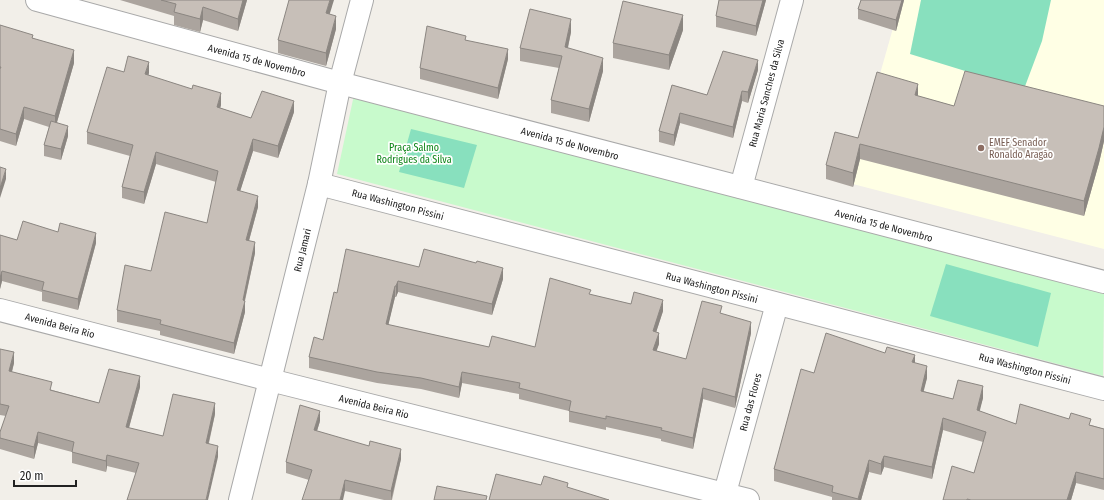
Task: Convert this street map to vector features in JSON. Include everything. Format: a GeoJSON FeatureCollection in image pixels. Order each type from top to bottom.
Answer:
{"type":"FeatureCollection","features":[{"type":"Feature","properties":{"kind":"street","name":"Avenida 15 de Novembro"},"geometry":{"type":"LineString","coordinates":[[37,0],[340,83],[1104,282]]}},
{"type":"Feature","properties":{"kind":"street","name":"Rua Jamari"},"geometry":{"type":"LineString","coordinates":[[240,500],[319,184],[340,83],[362,0]]}},
{"type":"Feature","properties":{"kind":"street","name":"Rua Maria Sanches da Silva"},"geometry":{"type":"LineString","coordinates":[[741,187],[792,0]]}},
{"type":"Feature","properties":{"kind":"street","name":"Rua Washington Pissini"},"geometry":{"type":"LineString","coordinates":[[319,184],[1104,389]]}},
{"type":"Feature","properties":{"kind":"street","name":"Rua das Flores"},"geometry":{"type":"LineString","coordinates":[[724,497],[777,304]]}},
{"type":"Feature","properties":{"kind":"street","name":"Avenida Beira Rio"},"geometry":{"type":"LineString","coordinates":[[0,310],[724,497],[748,500]]}},
{"type":"Feature","properties":{"kind":"shaded area","name":"EMEF Senador Ronaldo Aragão"},"geometry":{"type":"Polygon","coordinates":[[[901,0],[1104,0],[1104,249],[849,183],[901,0]]]}},
{"type":"Feature","properties":{"kind":"green space"},"geometry":{"type":"Polygon","coordinates":[[[921,0],[1051,0],[1042,41],[1024,89],[910,54],[921,0]]]}},
{"type":"Feature","properties":{"kind":"green space","name":"Praça Salmo Rodrigues da Silva"},"geometry":{"type":"Polygon","coordinates":[[[354,95],[1104,294],[1103,376],[337,174],[354,95]]]}},
{"type":"Feature","properties":{"kind":"green space"},"geometry":{"type":"Polygon","coordinates":[[[411,129],[477,145],[464,188],[399,172],[411,129]]]}},
{"type":"Feature","properties":{"kind":"green space"},"geometry":{"type":"Polygon","coordinates":[[[946,264],[1051,293],[1038,347],[930,316],[946,264]]]}},
{"type":"Feature","properties":{"kind":"building"},"geometry":{"type":"Polygon","coordinates":[[[161,0],[243,0],[238,19],[203,7],[200,19],[174,12],[176,4],[161,0]]]}},
{"type":"Feature","properties":{"kind":"building"},"geometry":{"type":"Polygon","coordinates":[[[289,0],[330,0],[326,13],[336,16],[326,53],[278,40],[289,0]]]}},
{"type":"Feature","properties":{"kind":"building"},"geometry":{"type":"Polygon","coordinates":[[[719,0],[763,0],[756,26],[716,16],[719,0]]]}},
{"type":"Feature","properties":{"kind":"building"},"geometry":{"type":"Polygon","coordinates":[[[861,0],[902,0],[896,20],[858,9],[861,0]]]}},
{"type":"Feature","properties":{"kind":"building"},"geometry":{"type":"Polygon","coordinates":[[[623,1],[683,15],[669,55],[613,43],[623,1]]]}},
{"type":"Feature","properties":{"kind":"building"},"geometry":{"type":"Polygon","coordinates":[[[530,9],[571,19],[565,47],[603,58],[589,109],[551,100],[562,56],[520,48],[530,9]]]}},
{"type":"Feature","properties":{"kind":"building"},"geometry":{"type":"Polygon","coordinates":[[[0,25],[33,35],[32,38],[74,50],[55,116],[24,107],[16,134],[0,129],[0,25]]]}},
{"type":"Feature","properties":{"kind":"building"},"geometry":{"type":"Polygon","coordinates":[[[427,26],[466,36],[465,40],[508,49],[498,88],[420,68],[427,26]]]}},
{"type":"Feature","properties":{"kind":"building"},"geometry":{"type":"Polygon","coordinates":[[[723,51],[758,60],[748,92],[742,91],[733,127],[680,113],[674,135],[659,131],[672,85],[707,95],[723,51]]]}},
{"type":"Feature","properties":{"kind":"building"},"geometry":{"type":"Polygon","coordinates":[[[128,56],[149,62],[145,74],[192,89],[193,85],[221,93],[217,107],[251,118],[262,91],[294,101],[278,146],[253,139],[237,190],[258,196],[246,240],[255,242],[243,300],[245,301],[234,343],[160,324],[161,320],[117,310],[125,265],[151,271],[165,212],[207,223],[218,171],[156,152],[144,192],[122,187],[133,145],[87,132],[107,67],[124,72],[128,56]]]}},
{"type":"Feature","properties":{"kind":"building"},"geometry":{"type":"Polygon","coordinates":[[[965,71],[1104,106],[1104,127],[1084,201],[860,144],[853,173],[826,165],[835,132],[858,138],[877,72],[918,84],[915,95],[954,106],[965,71]]]}},
{"type":"Feature","properties":{"kind":"building"},"geometry":{"type":"Polygon","coordinates":[[[51,121],[68,126],[61,149],[44,145],[51,121]]]}},
{"type":"Feature","properties":{"kind":"building"},"geometry":{"type":"Polygon","coordinates":[[[0,167],[6,169],[0,188],[0,167]]]}},
{"type":"Feature","properties":{"kind":"building"},"geometry":{"type":"Polygon","coordinates":[[[23,221],[58,232],[60,223],[96,233],[78,299],[42,290],[44,282],[2,271],[0,278],[0,235],[17,240],[23,221]]]}},
{"type":"Feature","properties":{"kind":"building"},"geometry":{"type":"Polygon","coordinates":[[[346,249],[419,267],[424,249],[476,263],[477,261],[503,268],[492,304],[398,281],[395,286],[386,324],[489,347],[492,336],[535,347],[550,278],[591,290],[589,294],[631,304],[634,292],[663,300],[653,331],[659,333],[653,350],[686,359],[702,301],[722,306],[720,313],[751,322],[735,397],[703,388],[693,438],[661,430],[662,428],[606,416],[606,419],[569,411],[571,401],[519,388],[520,383],[462,372],[459,387],[421,378],[377,372],[309,357],[314,337],[323,340],[334,292],[337,293],[346,249]]]}},
{"type":"Feature","properties":{"kind":"building"},"geometry":{"type":"Polygon","coordinates":[[[826,333],[885,353],[887,347],[915,355],[912,362],[927,366],[921,391],[953,399],[958,380],[983,386],[977,410],[1016,424],[1020,404],[1069,419],[1071,413],[1091,419],[1089,425],[1104,429],[1104,479],[1076,472],[1067,500],[943,500],[952,466],[974,473],[986,432],[943,418],[932,467],[884,456],[881,464],[869,460],[858,499],[832,492],[833,486],[774,469],[801,369],[814,373],[826,333]]]}},
{"type":"Feature","properties":{"kind":"building"},"geometry":{"type":"Polygon","coordinates":[[[0,349],[14,352],[9,371],[52,382],[50,390],[99,403],[109,369],[140,376],[126,427],[163,436],[173,394],[215,403],[206,443],[218,446],[206,500],[127,500],[139,463],[107,455],[106,461],[72,452],[74,442],[38,432],[34,447],[0,438],[0,432],[9,406],[0,404],[0,349]]]}},
{"type":"Feature","properties":{"kind":"building"},"geometry":{"type":"Polygon","coordinates":[[[300,405],[320,411],[314,430],[369,446],[370,441],[401,449],[391,491],[345,480],[340,500],[302,500],[312,470],[286,462],[300,405]]]}},
{"type":"Feature","properties":{"kind":"building"},"geometry":{"type":"Polygon","coordinates":[[[496,474],[541,485],[544,476],[568,483],[567,487],[609,500],[489,500],[496,474]]]}},
{"type":"Feature","properties":{"kind":"building"},"geometry":{"type":"Polygon","coordinates":[[[437,486],[487,496],[486,500],[434,500],[437,486]]]}},
{"type":"Feature","properties":{"kind":"place","name":"EMEF Senador Ronaldo Aragão"},"geometry":{"type":"Point","coordinates":[981,148]}}]}
